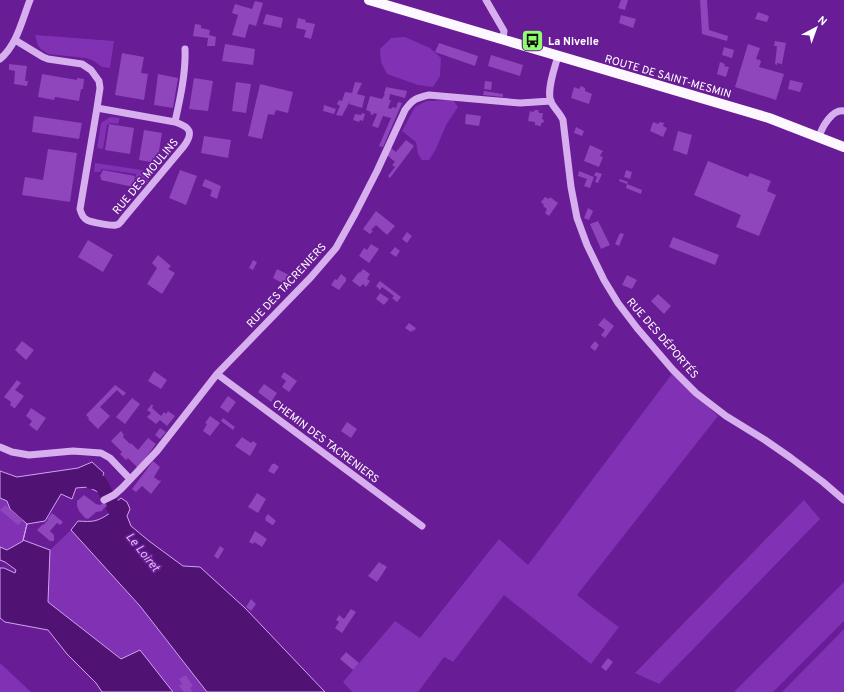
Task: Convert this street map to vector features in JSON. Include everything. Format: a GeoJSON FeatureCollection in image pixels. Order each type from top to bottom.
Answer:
{"type":"FeatureCollection","features":[{"type":"Feature","properties":{"kind":"main road","name":"ROUTE DE SAINT-MESMIN"},"geometry":{"type":"LineString","coordinates":[[369,0],[769,118],[844,147]]}},
{"type":"Feature","properties":{"kind":"street"},"geometry":{"type":"LineString","coordinates":[[0,59],[8,51],[15,40],[30,0]]}},
{"type":"Feature","properties":{"kind":"street"},"geometry":{"type":"LineString","coordinates":[[486,0],[504,31],[503,39]]}},
{"type":"Feature","properties":{"kind":"street","name":"RUE DES MOULINS"},"geometry":{"type":"LineString","coordinates":[[15,40],[48,60],[82,64],[91,70],[99,81],[100,88],[80,209],[87,221],[115,225],[120,224],[188,141],[190,136],[189,131],[183,124],[97,108]]}},
{"type":"Feature","properties":{"kind":"street","name":"RUE DES MOULINS"},"geometry":{"type":"LineString","coordinates":[[175,122],[184,70],[184,49]]}},
{"type":"Feature","properties":{"kind":"street"},"geometry":{"type":"LineString","coordinates":[[550,101],[550,86],[558,56]]}},
{"type":"Feature","properties":{"kind":"street","name":"RUE DES TACRENIERS"},"geometry":{"type":"LineString","coordinates":[[104,500],[114,495],[157,451],[217,374],[311,278],[336,248],[355,214],[405,110],[411,102],[416,98],[429,95],[520,103],[550,101]]}},
{"type":"Feature","properties":{"kind":"street","name":"RUE DES DÉPORTÉS"},"geometry":{"type":"LineString","coordinates":[[550,101],[563,120],[571,187],[577,218],[586,245],[618,303],[673,370],[696,393],[726,416],[784,453],[823,482],[844,500]]}},
{"type":"Feature","properties":{"kind":"street"},"geometry":{"type":"LineString","coordinates":[[819,137],[821,129],[833,114],[840,110],[844,111]]}},
{"type":"Feature","properties":{"kind":"street","name":"CHEMIN DES TACRENIERS"},"geometry":{"type":"LineString","coordinates":[[217,374],[422,526]]}},
{"type":"Feature","properties":{"kind":"street"},"geometry":{"type":"LineString","coordinates":[[0,447],[12,452],[29,455],[73,451],[101,453],[110,458],[130,479]]}},
{"type":"Feature","properties":{"kind":"shaded area"},"geometry":{"type":"Polygon","coordinates":[[[35,35],[114,41],[110,68],[102,67],[94,61],[86,58],[48,54],[38,46],[35,35]]]}},
{"type":"Feature","properties":{"kind":"shaded area"},"geometry":{"type":"Polygon","coordinates":[[[405,37],[430,48],[441,58],[440,76],[433,87],[418,85],[387,74],[381,62],[380,49],[391,38],[405,37]]]}},
{"type":"Feature","properties":{"kind":"shaded area"},"geometry":{"type":"Polygon","coordinates":[[[453,100],[458,107],[446,125],[436,149],[429,160],[422,160],[418,154],[416,142],[402,131],[415,107],[426,101],[453,100]]]}},
{"type":"Feature","properties":{"kind":"shaded area"},"geometry":{"type":"Polygon","coordinates":[[[110,117],[120,118],[118,124],[110,123],[107,125],[103,149],[97,148],[101,123],[110,117]]]}},
{"type":"Feature","properties":{"kind":"shaded area"},"geometry":{"type":"Polygon","coordinates":[[[95,163],[155,172],[140,191],[136,192],[134,190],[136,174],[102,169],[100,172],[94,172],[95,163]]]}},
{"type":"Feature","properties":{"kind":"shaded area"},"geometry":{"type":"Polygon","coordinates":[[[672,374],[718,416],[577,595],[619,627],[591,664],[504,595],[453,662],[444,657],[418,692],[352,692],[343,682],[395,621],[420,638],[499,539],[528,565],[672,374]]]}},
{"type":"Feature","properties":{"kind":"shaded area"},"geometry":{"type":"Polygon","coordinates":[[[0,498],[7,501],[10,509],[27,524],[23,541],[6,550],[0,547],[0,498]]]}},
{"type":"Feature","properties":{"kind":"shaded area"},"geometry":{"type":"Polygon","coordinates":[[[804,500],[820,519],[659,684],[635,673],[804,500]]]}},
{"type":"Feature","properties":{"kind":"shaded area"},"geometry":{"type":"Polygon","coordinates":[[[71,530],[140,606],[207,692],[172,692],[121,659],[48,602],[50,550],[71,530]]]}},
{"type":"Feature","properties":{"kind":"shaded area"},"geometry":{"type":"Polygon","coordinates":[[[844,582],[844,621],[773,692],[734,692],[844,582]]]}},
{"type":"Feature","properties":{"kind":"shaded area"},"geometry":{"type":"Polygon","coordinates":[[[844,629],[844,692],[782,692],[844,629]]]}},
{"type":"Feature","properties":{"kind":"shaded area"},"geometry":{"type":"Polygon","coordinates":[[[0,663],[31,692],[0,692],[0,663]]]}},
{"type":"Feature","properties":{"kind":"water"},"geometry":{"type":"Polygon","coordinates":[[[92,462],[104,473],[100,482],[107,487],[104,495],[88,487],[76,488],[72,499],[61,494],[45,521],[27,524],[10,509],[7,501],[0,498],[0,471],[17,477],[78,468],[92,462]]]}},
{"type":"Feature","properties":{"kind":"water"},"geometry":{"type":"Polygon","coordinates":[[[121,498],[127,502],[130,509],[127,516],[131,526],[183,566],[200,567],[245,608],[325,692],[207,692],[140,606],[71,530],[78,521],[95,521],[106,516],[110,513],[108,505],[115,503],[121,498]]]}},
{"type":"Feature","properties":{"kind":"water"},"geometry":{"type":"Polygon","coordinates":[[[23,540],[50,550],[48,602],[121,659],[140,650],[173,692],[102,692],[96,683],[67,654],[48,630],[5,622],[0,618],[0,568],[4,568],[15,573],[16,570],[0,560],[0,547],[7,550],[23,540]]]}},
{"type":"Feature","properties":{"kind":"building"},"geometry":{"type":"Polygon","coordinates":[[[621,0],[628,0],[625,10],[618,8],[621,0]]]}},
{"type":"Feature","properties":{"kind":"building"},"geometry":{"type":"Polygon","coordinates":[[[700,0],[707,0],[709,30],[728,36],[727,41],[702,34],[700,0]]]}},
{"type":"Feature","properties":{"kind":"building"},"geometry":{"type":"Polygon","coordinates":[[[255,1],[263,3],[256,26],[249,24],[245,38],[232,35],[238,15],[232,13],[235,4],[252,9],[255,1]]]}},
{"type":"Feature","properties":{"kind":"building"},"geometry":{"type":"Polygon","coordinates":[[[758,12],[769,16],[767,22],[755,19],[758,12]]]}},
{"type":"Feature","properties":{"kind":"building"},"geometry":{"type":"Polygon","coordinates":[[[266,14],[283,18],[281,28],[263,24],[266,14]]]}},
{"type":"Feature","properties":{"kind":"building"},"geometry":{"type":"Polygon","coordinates":[[[621,15],[636,19],[633,28],[619,23],[621,15]]]}},
{"type":"Feature","properties":{"kind":"building"},"geometry":{"type":"Polygon","coordinates":[[[298,18],[306,20],[305,22],[315,24],[311,39],[304,37],[306,30],[296,28],[298,18]]]}},
{"type":"Feature","properties":{"kind":"building"},"geometry":{"type":"Polygon","coordinates":[[[195,24],[201,25],[201,28],[210,30],[209,35],[216,37],[215,46],[207,46],[208,38],[193,36],[195,24]]]}},
{"type":"Feature","properties":{"kind":"building"},"geometry":{"type":"Polygon","coordinates":[[[775,41],[786,43],[782,64],[777,63],[777,65],[775,64],[777,46],[774,46],[775,41]]]}},
{"type":"Feature","properties":{"kind":"building"},"geometry":{"type":"Polygon","coordinates":[[[439,43],[478,56],[475,66],[435,52],[439,43]]]}},
{"type":"Feature","properties":{"kind":"building"},"geometry":{"type":"Polygon","coordinates":[[[225,44],[255,49],[253,65],[222,61],[225,44]]]}},
{"type":"Feature","properties":{"kind":"building"},"geometry":{"type":"Polygon","coordinates":[[[748,44],[760,48],[756,59],[760,60],[761,62],[759,67],[784,74],[776,100],[735,87],[748,44]]]}},
{"type":"Feature","properties":{"kind":"building"},"geometry":{"type":"Polygon","coordinates":[[[724,47],[734,50],[732,58],[722,55],[724,47]]]}},
{"type":"Feature","properties":{"kind":"building"},"geometry":{"type":"Polygon","coordinates":[[[122,53],[144,57],[141,73],[148,74],[144,100],[115,95],[122,53]]]}},
{"type":"Feature","properties":{"kind":"building"},"geometry":{"type":"Polygon","coordinates":[[[491,55],[523,65],[520,76],[488,66],[491,55]]]}},
{"type":"Feature","properties":{"kind":"building"},"geometry":{"type":"Polygon","coordinates":[[[720,62],[725,64],[724,66],[729,67],[726,77],[717,74],[720,62]]]}},
{"type":"Feature","properties":{"kind":"building"},"geometry":{"type":"Polygon","coordinates":[[[9,64],[27,66],[25,81],[28,81],[27,86],[14,84],[15,71],[9,70],[9,64]]]}},
{"type":"Feature","properties":{"kind":"building"},"geometry":{"type":"Polygon","coordinates":[[[42,74],[77,80],[77,78],[84,79],[83,89],[81,89],[79,101],[55,97],[54,100],[38,97],[42,74]]]}},
{"type":"Feature","properties":{"kind":"building"},"geometry":{"type":"Polygon","coordinates":[[[158,74],[178,78],[173,108],[154,105],[158,74]]]}},
{"type":"Feature","properties":{"kind":"building"},"geometry":{"type":"Polygon","coordinates":[[[194,78],[213,81],[208,111],[189,109],[194,78]]]}},
{"type":"Feature","properties":{"kind":"building"},"geometry":{"type":"Polygon","coordinates":[[[790,80],[803,83],[800,92],[788,89],[790,80]]]}},
{"type":"Feature","properties":{"kind":"building"},"geometry":{"type":"Polygon","coordinates":[[[485,81],[492,82],[491,90],[484,89],[485,81]]]}},
{"type":"Feature","properties":{"kind":"building"},"geometry":{"type":"Polygon","coordinates":[[[236,82],[251,84],[246,113],[232,111],[236,82]]]}},
{"type":"Feature","properties":{"kind":"building"},"geometry":{"type":"Polygon","coordinates":[[[355,82],[362,83],[357,94],[365,96],[362,108],[349,104],[350,101],[342,116],[336,115],[340,106],[337,104],[339,100],[342,101],[345,92],[352,93],[355,82]]]}},
{"type":"Feature","properties":{"kind":"building"},"geometry":{"type":"Polygon","coordinates":[[[260,84],[293,92],[288,113],[276,110],[274,115],[268,114],[262,139],[248,136],[260,84]]]}},
{"type":"Feature","properties":{"kind":"building"},"geometry":{"type":"Polygon","coordinates":[[[581,86],[585,88],[585,91],[592,94],[589,104],[571,98],[574,87],[579,89],[581,86]]]}},
{"type":"Feature","properties":{"kind":"building"},"geometry":{"type":"Polygon","coordinates":[[[386,87],[407,91],[405,98],[390,94],[389,100],[391,100],[388,108],[396,108],[398,102],[402,103],[383,147],[379,146],[391,118],[383,116],[378,128],[372,126],[377,114],[370,114],[371,112],[366,110],[370,96],[382,99],[385,94],[386,87]]]}},
{"type":"Feature","properties":{"kind":"building"},"geometry":{"type":"Polygon","coordinates":[[[484,91],[503,94],[503,97],[483,95],[484,91]]]}},
{"type":"Feature","properties":{"kind":"building"},"geometry":{"type":"Polygon","coordinates":[[[324,105],[336,109],[334,114],[323,111],[324,105]]]}},
{"type":"Feature","properties":{"kind":"building"},"geometry":{"type":"Polygon","coordinates":[[[538,110],[539,113],[543,113],[542,119],[544,120],[543,123],[541,123],[541,126],[535,125],[535,122],[528,121],[530,111],[533,112],[538,110]]]}},
{"type":"Feature","properties":{"kind":"building"},"geometry":{"type":"Polygon","coordinates":[[[362,113],[365,114],[363,121],[360,120],[359,122],[353,120],[355,114],[361,115],[362,113]]]}},
{"type":"Feature","properties":{"kind":"building"},"geometry":{"type":"Polygon","coordinates":[[[466,114],[481,116],[479,126],[465,124],[466,114]]]}},
{"type":"Feature","properties":{"kind":"building"},"geometry":{"type":"Polygon","coordinates":[[[34,116],[82,123],[79,139],[32,132],[34,116]]]}},
{"type":"Feature","properties":{"kind":"building"},"geometry":{"type":"Polygon","coordinates":[[[653,122],[658,124],[660,122],[664,123],[663,126],[667,128],[663,137],[650,131],[653,122]]]}},
{"type":"Feature","properties":{"kind":"building"},"geometry":{"type":"Polygon","coordinates":[[[109,124],[134,128],[130,154],[105,150],[109,124]]]}},
{"type":"Feature","properties":{"kind":"building"},"geometry":{"type":"Polygon","coordinates":[[[576,127],[584,131],[582,136],[574,133],[576,127]]]}},
{"type":"Feature","properties":{"kind":"building"},"geometry":{"type":"Polygon","coordinates":[[[144,130],[162,133],[157,163],[139,160],[144,130]]]}},
{"type":"Feature","properties":{"kind":"building"},"geometry":{"type":"Polygon","coordinates":[[[678,131],[692,135],[687,155],[673,150],[678,131]]]}},
{"type":"Feature","properties":{"kind":"building"},"geometry":{"type":"Polygon","coordinates":[[[204,136],[231,140],[228,158],[201,153],[204,136]]]}},
{"type":"Feature","properties":{"kind":"building"},"geometry":{"type":"Polygon","coordinates":[[[406,140],[414,146],[390,178],[388,176],[395,167],[392,165],[395,162],[387,155],[391,148],[396,152],[406,140]]]}},
{"type":"Feature","properties":{"kind":"building"},"geometry":{"type":"Polygon","coordinates":[[[590,145],[603,151],[600,156],[603,157],[599,167],[584,161],[590,145]]]}},
{"type":"Feature","properties":{"kind":"building"},"geometry":{"type":"Polygon","coordinates":[[[48,149],[77,153],[70,202],[22,195],[25,177],[43,180],[48,149]]]}},
{"type":"Feature","properties":{"kind":"building"},"geometry":{"type":"Polygon","coordinates":[[[708,161],[748,177],[750,173],[771,181],[767,191],[776,195],[759,236],[736,227],[741,215],[694,195],[708,161]]]}},
{"type":"Feature","properties":{"kind":"building"},"geometry":{"type":"Polygon","coordinates":[[[103,170],[135,176],[133,187],[101,180],[100,176],[103,170]]]}},
{"type":"Feature","properties":{"kind":"building"},"geometry":{"type":"Polygon","coordinates":[[[180,170],[197,176],[186,205],[169,198],[180,170]]]}},
{"type":"Feature","properties":{"kind":"building"},"geometry":{"type":"Polygon","coordinates":[[[626,170],[632,172],[630,179],[624,177],[626,170]]]}},
{"type":"Feature","properties":{"kind":"building"},"geometry":{"type":"Polygon","coordinates":[[[579,171],[594,177],[590,188],[584,186],[587,179],[578,176],[579,171]]]}},
{"type":"Feature","properties":{"kind":"building"},"geometry":{"type":"Polygon","coordinates":[[[596,172],[602,174],[598,183],[595,182],[597,177],[594,175],[596,172]]]}},
{"type":"Feature","properties":{"kind":"building"},"geometry":{"type":"Polygon","coordinates":[[[205,179],[221,186],[217,199],[210,196],[212,190],[202,186],[205,179]]]}},
{"type":"Feature","properties":{"kind":"building"},"geometry":{"type":"Polygon","coordinates":[[[620,179],[628,182],[627,184],[619,181],[620,179]]]}},
{"type":"Feature","properties":{"kind":"building"},"geometry":{"type":"Polygon","coordinates":[[[627,184],[642,190],[641,194],[626,188],[627,184]]]}},
{"type":"Feature","properties":{"kind":"building"},"geometry":{"type":"Polygon","coordinates":[[[545,197],[549,199],[550,197],[558,203],[549,216],[545,213],[547,209],[541,202],[545,197]]]}},
{"type":"Feature","properties":{"kind":"building"},"geometry":{"type":"Polygon","coordinates":[[[588,208],[593,211],[589,220],[584,218],[588,208]]]}},
{"type":"Feature","properties":{"kind":"building"},"geometry":{"type":"Polygon","coordinates":[[[376,211],[395,226],[387,235],[376,225],[371,230],[373,231],[370,234],[363,229],[376,211]]]}},
{"type":"Feature","properties":{"kind":"building"},"geometry":{"type":"Polygon","coordinates":[[[598,221],[610,245],[601,249],[590,224],[598,221]]]}},
{"type":"Feature","properties":{"kind":"building"},"geometry":{"type":"Polygon","coordinates":[[[407,232],[412,236],[407,243],[402,239],[407,232]]]}},
{"type":"Feature","properties":{"kind":"building"},"geometry":{"type":"Polygon","coordinates":[[[620,233],[624,234],[619,246],[615,244],[620,233]]]}},
{"type":"Feature","properties":{"kind":"building"},"geometry":{"type":"Polygon","coordinates":[[[673,237],[719,255],[715,265],[669,247],[673,237]]]}},
{"type":"Feature","properties":{"kind":"building"},"geometry":{"type":"Polygon","coordinates":[[[88,240],[113,255],[103,272],[78,257],[88,240]]]}},
{"type":"Feature","properties":{"kind":"building"},"geometry":{"type":"Polygon","coordinates":[[[371,244],[379,249],[369,263],[359,256],[364,248],[367,250],[371,244]]]}},
{"type":"Feature","properties":{"kind":"building"},"geometry":{"type":"Polygon","coordinates":[[[395,247],[400,251],[396,257],[390,253],[395,247]]]}},
{"type":"Feature","properties":{"kind":"building"},"geometry":{"type":"Polygon","coordinates":[[[158,255],[171,266],[168,269],[175,273],[162,294],[147,284],[157,268],[152,263],[158,255]]]}},
{"type":"Feature","properties":{"kind":"building"},"geometry":{"type":"Polygon","coordinates":[[[253,260],[257,262],[253,270],[249,268],[253,260]]]}},
{"type":"Feature","properties":{"kind":"building"},"geometry":{"type":"Polygon","coordinates":[[[277,269],[291,276],[286,285],[273,278],[277,269]]]}},
{"type":"Feature","properties":{"kind":"building"},"geometry":{"type":"Polygon","coordinates":[[[363,269],[370,274],[367,279],[370,281],[366,287],[363,284],[360,287],[352,281],[363,269]]]}},
{"type":"Feature","properties":{"kind":"building"},"geometry":{"type":"Polygon","coordinates":[[[341,274],[346,278],[346,281],[339,290],[331,285],[341,274]]]}},
{"type":"Feature","properties":{"kind":"building"},"geometry":{"type":"Polygon","coordinates":[[[627,275],[637,280],[632,289],[622,285],[627,275]]]}},
{"type":"Feature","properties":{"kind":"building"},"geometry":{"type":"Polygon","coordinates":[[[380,281],[401,297],[397,302],[392,298],[394,296],[382,287],[380,290],[376,286],[380,281]]]}},
{"type":"Feature","properties":{"kind":"building"},"geometry":{"type":"Polygon","coordinates":[[[380,293],[389,299],[384,305],[376,299],[380,293]]]}},
{"type":"Feature","properties":{"kind":"building"},"geometry":{"type":"Polygon","coordinates":[[[658,294],[671,306],[664,314],[651,301],[658,294]]]}},
{"type":"Feature","properties":{"kind":"building"},"geometry":{"type":"Polygon","coordinates":[[[604,318],[614,326],[605,338],[601,335],[605,330],[598,325],[604,318]]]}},
{"type":"Feature","properties":{"kind":"building"},"geometry":{"type":"Polygon","coordinates":[[[409,323],[416,328],[414,331],[413,330],[411,332],[405,328],[409,323]]]}},
{"type":"Feature","properties":{"kind":"building"},"geometry":{"type":"Polygon","coordinates":[[[22,341],[34,350],[26,360],[15,350],[22,341]]]}},
{"type":"Feature","properties":{"kind":"building"},"geometry":{"type":"Polygon","coordinates":[[[595,341],[599,345],[595,351],[590,347],[595,341]]]}},
{"type":"Feature","properties":{"kind":"building"},"geometry":{"type":"Polygon","coordinates":[[[154,371],[167,380],[161,389],[148,381],[154,371]]]}},
{"type":"Feature","properties":{"kind":"building"},"geometry":{"type":"Polygon","coordinates":[[[284,372],[297,381],[289,392],[282,387],[286,381],[281,377],[284,372]]]}},
{"type":"Feature","properties":{"kind":"building"},"geometry":{"type":"Polygon","coordinates":[[[17,380],[21,383],[15,390],[24,396],[14,408],[10,405],[11,402],[4,397],[17,380]]]}},
{"type":"Feature","properties":{"kind":"building"},"geometry":{"type":"Polygon","coordinates":[[[264,384],[277,393],[271,402],[258,392],[264,384]]]}},
{"type":"Feature","properties":{"kind":"building"},"geometry":{"type":"Polygon","coordinates":[[[115,385],[126,393],[123,396],[117,390],[100,407],[110,416],[98,429],[86,415],[115,385]]]}},
{"type":"Feature","properties":{"kind":"building"},"geometry":{"type":"Polygon","coordinates":[[[228,396],[236,402],[228,413],[220,407],[228,396]]]}},
{"type":"Feature","properties":{"kind":"building"},"geometry":{"type":"Polygon","coordinates":[[[132,398],[140,404],[125,424],[116,417],[132,398]]]}},
{"type":"Feature","properties":{"kind":"building"},"geometry":{"type":"Polygon","coordinates":[[[152,404],[152,408],[161,416],[164,412],[166,414],[168,411],[175,416],[167,426],[160,420],[156,424],[147,417],[151,413],[147,410],[152,404]]]}},
{"type":"Feature","properties":{"kind":"building"},"geometry":{"type":"Polygon","coordinates":[[[31,408],[46,418],[37,431],[29,425],[32,421],[26,416],[31,408]]]}},
{"type":"Feature","properties":{"kind":"building"},"geometry":{"type":"Polygon","coordinates":[[[210,416],[220,423],[210,436],[203,431],[207,424],[205,423],[210,416]]]}},
{"type":"Feature","properties":{"kind":"building"},"geometry":{"type":"Polygon","coordinates":[[[223,418],[235,427],[233,430],[221,421],[223,418]]]}},
{"type":"Feature","properties":{"kind":"building"},"geometry":{"type":"Polygon","coordinates":[[[347,422],[357,429],[351,438],[341,431],[347,422]]]}},
{"type":"Feature","properties":{"kind":"building"},"geometry":{"type":"Polygon","coordinates":[[[160,428],[166,432],[160,439],[155,435],[160,428]]]}},
{"type":"Feature","properties":{"kind":"building"},"geometry":{"type":"Polygon","coordinates":[[[121,431],[124,435],[123,437],[138,450],[148,438],[156,444],[137,467],[128,458],[126,460],[120,454],[122,452],[111,441],[121,431]]]}},
{"type":"Feature","properties":{"kind":"building"},"geometry":{"type":"Polygon","coordinates":[[[242,437],[251,443],[253,441],[257,444],[250,456],[235,446],[242,437]]]}},
{"type":"Feature","properties":{"kind":"building"},"geometry":{"type":"Polygon","coordinates":[[[153,461],[160,467],[154,477],[161,481],[151,494],[142,486],[136,492],[132,489],[153,461]]]}},
{"type":"Feature","properties":{"kind":"building"},"geometry":{"type":"Polygon","coordinates":[[[274,463],[279,467],[274,474],[268,471],[274,463]]]}},
{"type":"Feature","properties":{"kind":"building"},"geometry":{"type":"Polygon","coordinates":[[[257,493],[266,499],[258,513],[248,507],[257,493]]]}},
{"type":"Feature","properties":{"kind":"building"},"geometry":{"type":"Polygon","coordinates":[[[84,495],[96,504],[100,505],[105,502],[107,506],[102,511],[96,512],[88,519],[85,518],[77,506],[77,501],[84,495]]]}},
{"type":"Feature","properties":{"kind":"building"},"geometry":{"type":"Polygon","coordinates":[[[5,505],[23,520],[18,525],[0,510],[5,505]]]}},
{"type":"Feature","properties":{"kind":"building"},"geometry":{"type":"Polygon","coordinates":[[[52,513],[63,522],[60,525],[57,523],[50,531],[54,535],[54,541],[50,541],[37,530],[43,524],[44,525],[52,513]]]}},
{"type":"Feature","properties":{"kind":"building"},"geometry":{"type":"Polygon","coordinates":[[[268,514],[276,521],[273,525],[265,520],[268,514]]]}},
{"type":"Feature","properties":{"kind":"building"},"geometry":{"type":"Polygon","coordinates":[[[255,531],[267,539],[262,547],[254,542],[253,544],[249,542],[255,531]]]}},
{"type":"Feature","properties":{"kind":"building"},"geometry":{"type":"Polygon","coordinates":[[[220,546],[224,549],[218,559],[214,556],[220,546]]]}},
{"type":"Feature","properties":{"kind":"building"},"geometry":{"type":"Polygon","coordinates":[[[379,562],[387,567],[377,582],[368,576],[379,562]]]}},
{"type":"Feature","properties":{"kind":"building"},"geometry":{"type":"Polygon","coordinates":[[[251,599],[256,604],[251,611],[246,607],[251,599]]]}},
{"type":"Feature","properties":{"kind":"building"},"geometry":{"type":"Polygon","coordinates":[[[351,609],[356,612],[342,633],[335,628],[339,622],[336,620],[339,615],[344,619],[351,609]]]}},
{"type":"Feature","properties":{"kind":"building"},"geometry":{"type":"Polygon","coordinates":[[[346,652],[359,663],[353,670],[340,659],[346,652]]]}},
{"type":"Feature","properties":{"kind":"building"},"geometry":{"type":"Polygon","coordinates":[[[608,658],[613,662],[606,671],[601,667],[608,658]]]}},
{"type":"Feature","properties":{"kind":"building"},"geometry":{"type":"Polygon","coordinates":[[[186,675],[193,686],[190,688],[193,692],[184,692],[179,686],[182,684],[179,679],[186,675]]]}},
{"type":"Feature","properties":{"kind":"waterway","name":"Le Loiret"},"geometry":{"type":"LineString","coordinates":[[91,482],[100,482],[120,520]]}},
{"type":"Feature","properties":{"kind":"place","name":"La Nivelle"},"geometry":{"type":"Point","coordinates":[532,41]}}]}
